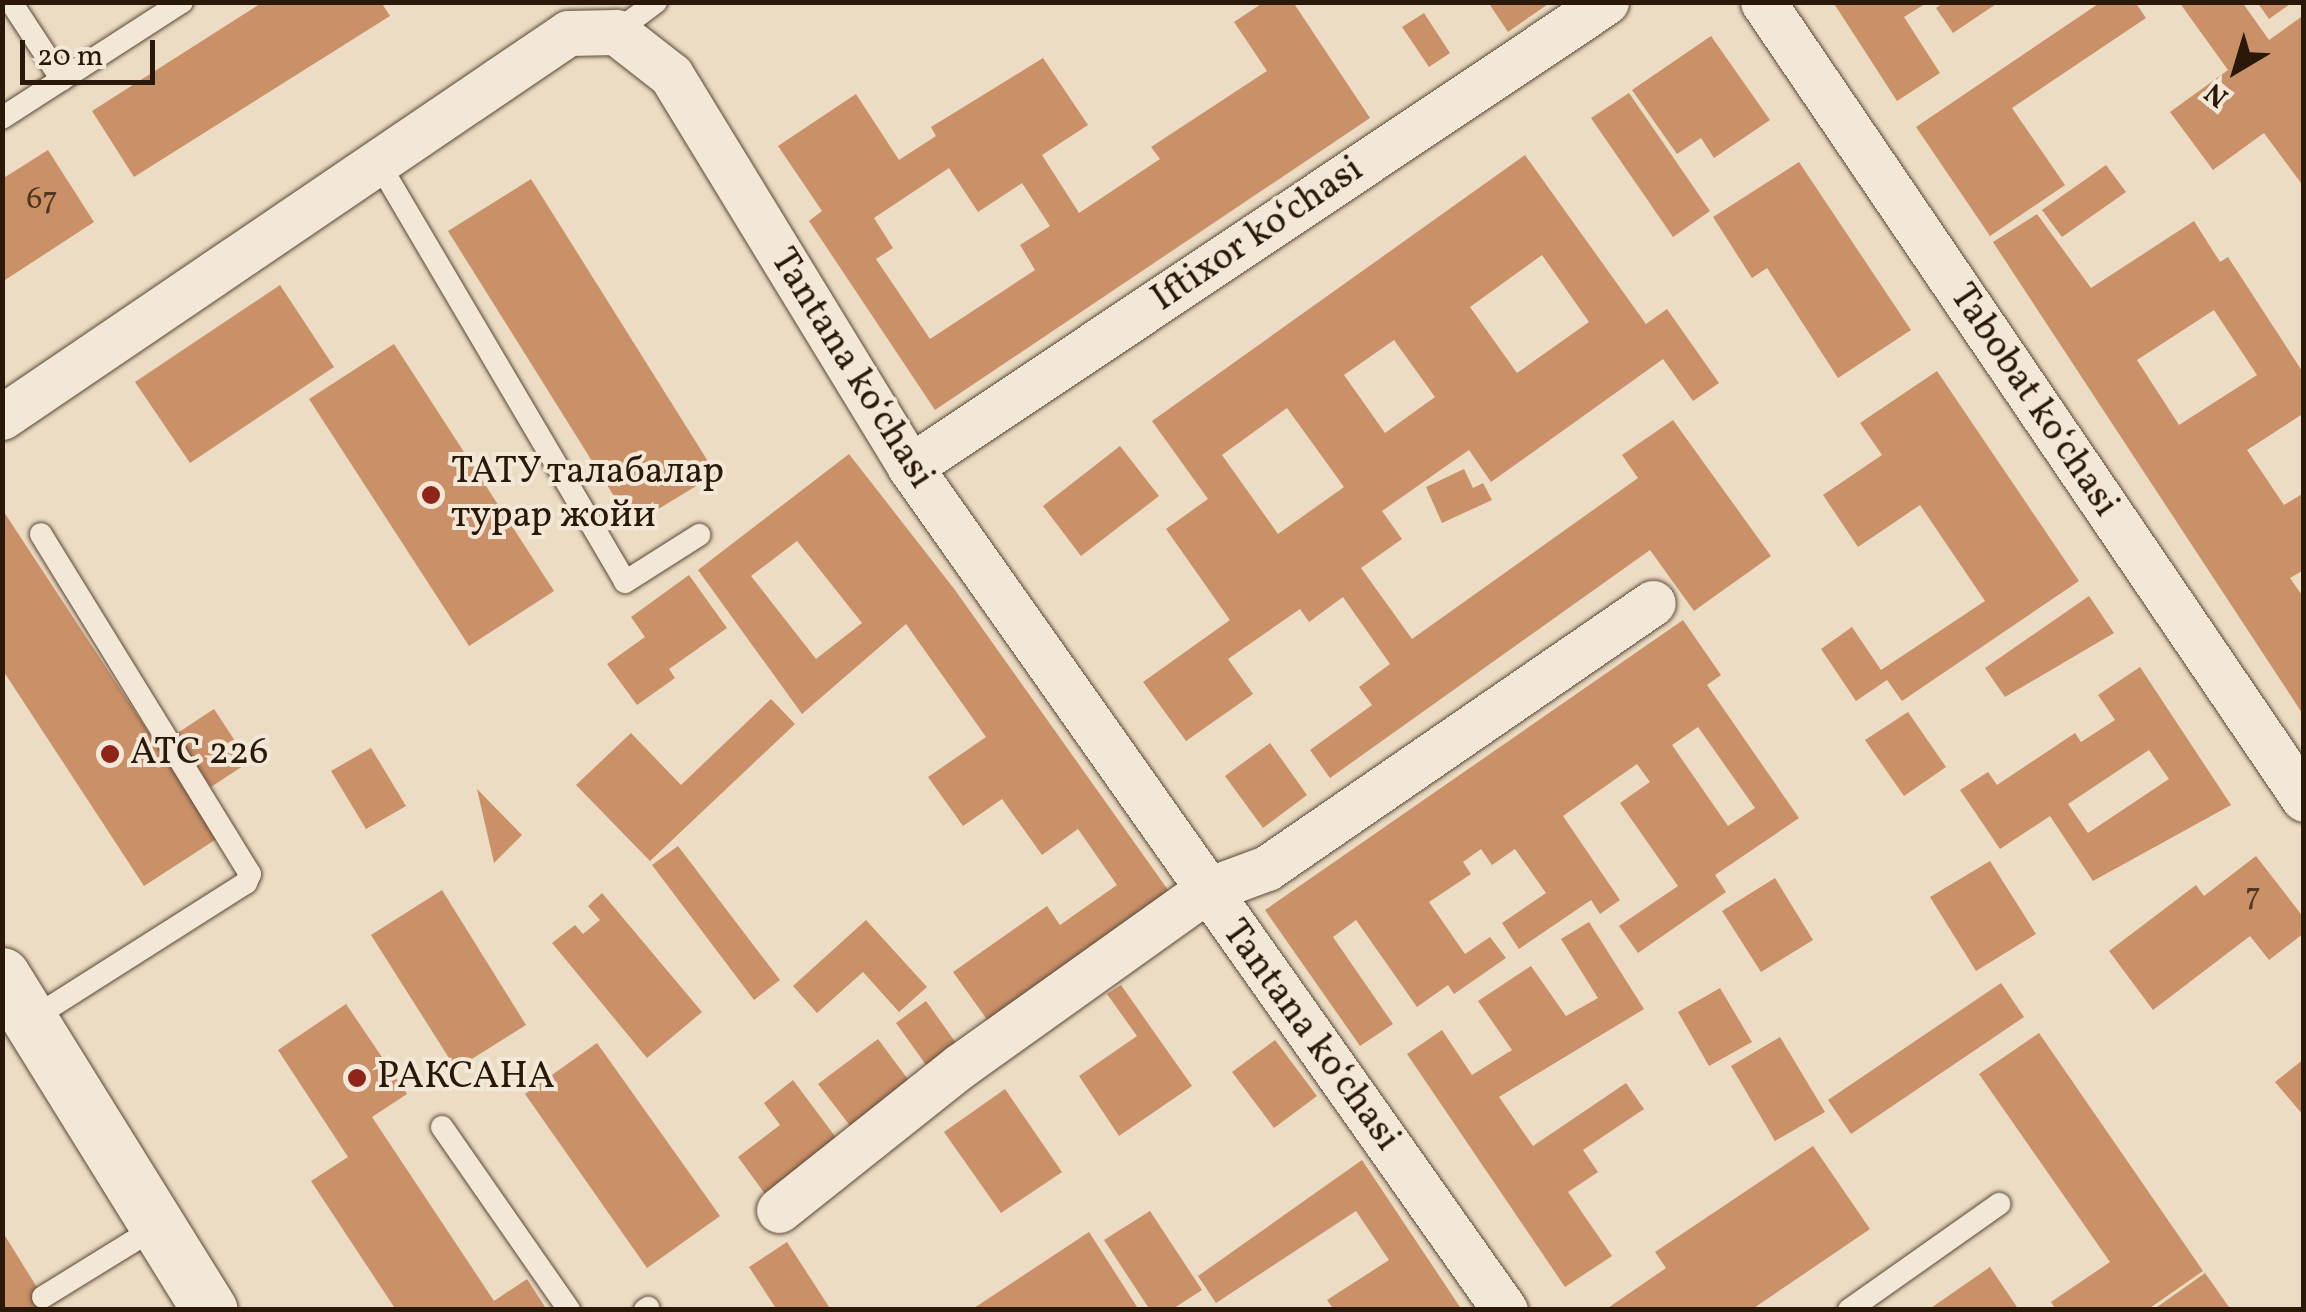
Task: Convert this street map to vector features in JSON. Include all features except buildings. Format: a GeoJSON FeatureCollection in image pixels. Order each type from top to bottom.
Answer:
{"type":"FeatureCollection","features":[{"type":"Feature","properties":{"kind":"main road"},"geometry":{"type":"LineString","coordinates":[[16,998],[210,1310]]}},
{"type":"Feature","properties":{"kind":"street","name":"Iftixor koʻchasi"},"geometry":{"type":"LineString","coordinates":[[910,467],[1606,2]]}},
{"type":"Feature","properties":{"kind":"street","name":"Tabobat koʻchasi"},"geometry":{"type":"LineString","coordinates":[[1763,2],[2304,800]]}},
{"type":"Feature","properties":{"kind":"street"},"geometry":{"type":"LineString","coordinates":[[2,417],[568,32],[616,32]]}},
{"type":"Feature","properties":{"kind":"street","name":"Tantana koʻchasi"},"geometry":{"type":"LineString","coordinates":[[616,32],[670,75],[910,467],[1505,1310]]}},
{"type":"Feature","properties":{"kind":"street"},"geometry":{"type":"LineString","coordinates":[[779,1210],[960,1066],[1206,890],[1267,868],[1653,603]]}},
{"type":"Feature","properties":{"kind":"lane"},"geometry":{"type":"LineString","coordinates":[[11,2],[62,80]]}},
{"type":"Feature","properties":{"kind":"lane"},"geometry":{"type":"LineString","coordinates":[[2,118],[182,2]]}},
{"type":"Feature","properties":{"kind":"lane"},"geometry":{"type":"LineString","coordinates":[[616,32],[656,2]]}},
{"type":"Feature","properties":{"kind":"lane"},"geometry":{"type":"LineString","coordinates":[[378,162],[626,582],[699,535]]}},
{"type":"Feature","properties":{"kind":"lane"},"geometry":{"type":"LineString","coordinates":[[16,998],[246,883],[250,874],[41,534]]}},
{"type":"Feature","properties":{"kind":"lane"},"geometry":{"type":"LineString","coordinates":[[442,1127],[570,1310]]}},
{"type":"Feature","properties":{"kind":"lane"},"geometry":{"type":"LineString","coordinates":[[1849,1310],[1999,1204]]}},
{"type":"Feature","properties":{"kind":"lane"},"geometry":{"type":"LineString","coordinates":[[44,1297],[158,1226]]}},
{"type":"Feature","properties":{"kind":"place","name":"ТАТУ талабалар турар жойи"},"geometry":{"type":"Point","coordinates":[431,495]}},
{"type":"Feature","properties":{"kind":"place","name":"АТС 226"},"geometry":{"type":"Point","coordinates":[110,754]}},
{"type":"Feature","properties":{"kind":"place","name":"РАКСАНА"},"geometry":{"type":"Point","coordinates":[357,1078]}}]}
